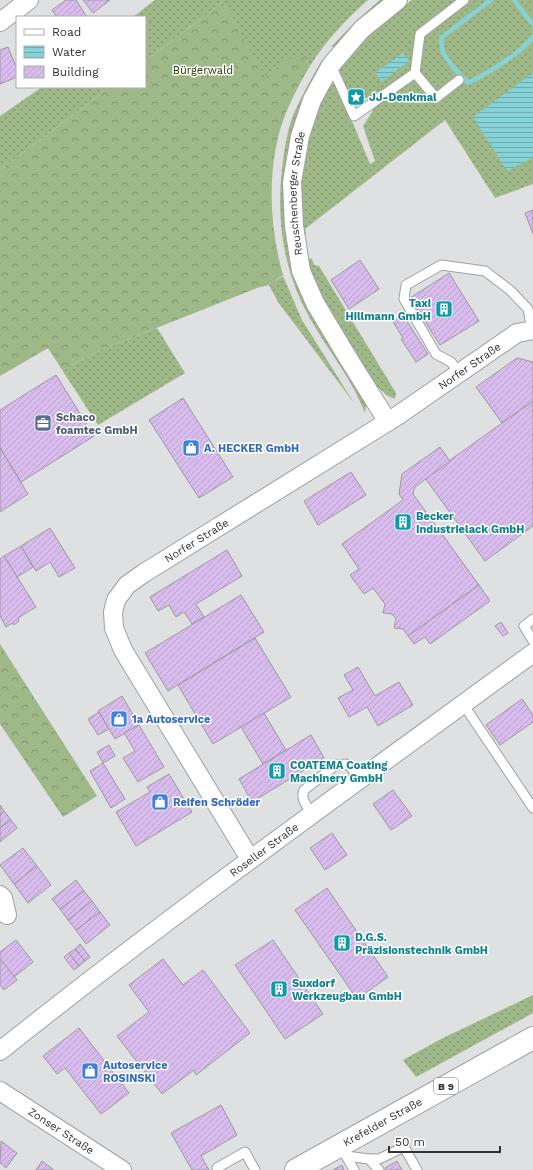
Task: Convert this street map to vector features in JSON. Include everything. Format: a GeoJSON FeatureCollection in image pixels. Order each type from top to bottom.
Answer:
{"type":"FeatureCollection","features":[{"type":"Feature","properties":{"kind":"main road","name":"Krefelder Straße"},"geometry":{"type":"LineString","coordinates":[[296,1170],[343,1151],[533,1038]]}},
{"type":"Feature","properties":{"kind":"street"},"geometry":{"type":"LineString","coordinates":[[0,22],[29,0]]}},
{"type":"Feature","properties":{"kind":"street","name":"Reuschenberger Straße"},"geometry":{"type":"LineString","coordinates":[[388,422],[315,303],[301,271],[294,226],[292,182],[300,136],[312,100],[331,64],[362,29],[398,0]]}},
{"type":"Feature","properties":{"kind":"street","name":"Norfer Straße"},"geometry":{"type":"LineString","coordinates":[[250,859],[122,650],[114,628],[113,612],[116,600],[127,585],[144,573],[388,422],[517,333],[533,330]]}},
{"type":"Feature","properties":{"kind":"street","name":"Roseller Straße"},"geometry":{"type":"LineString","coordinates":[[0,1051],[82,986],[250,859],[533,653]]}},
{"type":"Feature","properties":{"kind":"street"},"geometry":{"type":"LineString","coordinates":[[0,895],[3,898],[7,915]]}},
{"type":"Feature","properties":{"kind":"street","name":"Zonser Straße"},"geometry":{"type":"LineString","coordinates":[[0,1090],[122,1170]]}},
{"type":"Feature","properties":{"kind":"lane"},"geometry":{"type":"LineString","coordinates":[[458,80],[436,98],[415,73],[420,34],[464,0]]}},
{"type":"Feature","properties":{"kind":"lane"},"geometry":{"type":"LineString","coordinates":[[331,64],[354,116],[415,73]]}},
{"type":"Feature","properties":{"kind":"lane"},"geometry":{"type":"LineString","coordinates":[[459,373],[451,362],[436,354],[404,299],[406,285],[441,265],[485,271],[511,291],[528,309],[533,330]]}},
{"type":"Feature","properties":{"kind":"lane"},"geometry":{"type":"LineString","coordinates":[[533,619],[524,626],[533,641]]}},
{"type":"Feature","properties":{"kind":"lane"},"geometry":{"type":"LineString","coordinates":[[463,704],[533,808]]}},
{"type":"Feature","properties":{"kind":"lane"},"geometry":{"type":"LineString","coordinates":[[312,814],[303,800],[302,794],[304,790],[336,765],[346,764],[352,767],[359,780]]}},
{"type":"Feature","properties":{"kind":"lane"},"geometry":{"type":"LineString","coordinates":[[343,1151],[369,1159],[379,1159],[404,1147],[416,1170]]}},
{"type":"Feature","properties":{"kind":"lane"},"geometry":{"type":"LineString","coordinates":[[343,1151],[354,1170]]}},
{"type":"Feature","properties":{"kind":"lane"},"geometry":{"type":"LineString","coordinates":[[217,1168],[245,1152],[255,1170]]}},
{"type":"Feature","properties":{"kind":"lane"},"geometry":{"type":"LineString","coordinates":[[369,1159],[379,1170]]}},
{"type":"Feature","properties":{"kind":"green space"},"geometry":{"type":"Polygon","coordinates":[[[155,0],[368,0],[336,31],[310,66],[307,65],[306,58],[284,62],[265,78],[223,2],[146,60],[146,16],[134,16],[155,0]]]}},
{"type":"Feature","properties":{"kind":"green space"},"geometry":{"type":"Polygon","coordinates":[[[380,0],[383,0],[355,25],[336,46],[331,47],[356,21],[380,0]]]}},
{"type":"Feature","properties":{"kind":"green space"},"geometry":{"type":"Polygon","coordinates":[[[412,0],[533,0],[533,184],[495,198],[445,120],[305,229],[306,234],[302,238],[299,186],[303,155],[317,111],[331,84],[335,84],[339,90],[370,164],[375,161],[363,126],[377,104],[372,97],[352,101],[339,70],[366,37],[412,0]]]}},
{"type":"Feature","properties":{"kind":"green space","name":"Bürgerwald"},"geometry":{"type":"Polygon","coordinates":[[[223,2],[265,77],[288,59],[298,55],[304,55],[306,58],[307,65],[310,66],[293,97],[283,121],[273,166],[273,221],[275,240],[283,275],[269,285],[257,288],[101,350],[62,370],[48,348],[0,376],[0,170],[109,88],[146,88],[146,60],[223,2]]]}},
{"type":"Feature","properties":{"kind":"green space"},"geometry":{"type":"Polygon","coordinates":[[[322,60],[321,67],[305,95],[294,124],[286,157],[283,192],[285,233],[291,265],[305,301],[366,404],[365,413],[352,386],[306,311],[291,274],[282,237],[280,199],[287,137],[294,113],[322,60]]]}},
{"type":"Feature","properties":{"kind":"green space"},"geometry":{"type":"Polygon","coordinates":[[[41,88],[109,88],[0,170],[0,116],[41,88]]]}},
{"type":"Feature","properties":{"kind":"green space"},"geometry":{"type":"Polygon","coordinates":[[[307,258],[312,259],[314,265],[319,266],[396,393],[395,399],[388,396],[375,385],[334,320],[319,292],[307,258]]]}},
{"type":"Feature","properties":{"kind":"green space"},"geometry":{"type":"Polygon","coordinates":[[[283,276],[302,320],[354,403],[278,302],[269,285],[283,276]]]}},
{"type":"Feature","properties":{"kind":"green space"},"geometry":{"type":"Polygon","coordinates":[[[157,328],[185,373],[98,425],[62,370],[101,350],[157,328]]]}},
{"type":"Feature","properties":{"kind":"green space"},"geometry":{"type":"Polygon","coordinates":[[[0,644],[97,796],[63,817],[0,724],[0,644]]]}},
{"type":"Feature","properties":{"kind":"green space"},"geometry":{"type":"Polygon","coordinates":[[[533,995],[533,1013],[416,1077],[403,1060],[441,1039],[533,995]]]}},
{"type":"Feature","properties":{"kind":"water"},"geometry":{"type":"Polygon","coordinates":[[[403,53],[409,61],[382,82],[375,73],[403,53]]]}},
{"type":"Feature","properties":{"kind":"water"},"geometry":{"type":"Polygon","coordinates":[[[533,73],[533,158],[507,171],[473,117],[533,73]]]}},
{"type":"Feature","properties":{"kind":"building"},"geometry":{"type":"Polygon","coordinates":[[[66,0],[76,0],[86,16],[56,16],[52,10],[66,0]]]}},
{"type":"Feature","properties":{"kind":"building"},"geometry":{"type":"Polygon","coordinates":[[[83,0],[110,0],[93,13],[83,0]]]}},
{"type":"Feature","properties":{"kind":"building"},"geometry":{"type":"Polygon","coordinates":[[[8,47],[16,67],[16,77],[0,84],[0,50],[8,47]]]}},
{"type":"Feature","properties":{"kind":"building"},"geometry":{"type":"Polygon","coordinates":[[[533,210],[533,234],[525,213],[533,210]]]}},
{"type":"Feature","properties":{"kind":"building"},"geometry":{"type":"Polygon","coordinates":[[[360,260],[379,289],[349,309],[331,280],[360,260]]]}},
{"type":"Feature","properties":{"kind":"building","name":"Taxi Hillmann GmbH"},"geometry":{"type":"Polygon","coordinates":[[[449,273],[479,321],[440,345],[410,298],[449,273]]]}},
{"type":"Feature","properties":{"kind":"building"},"geometry":{"type":"Polygon","coordinates":[[[403,315],[428,354],[416,362],[401,339],[403,338],[393,322],[403,315]]]}},
{"type":"Feature","properties":{"kind":"building"},"geometry":{"type":"Polygon","coordinates":[[[517,358],[533,362],[533,401],[502,423],[476,387],[517,358]]]}},
{"type":"Feature","properties":{"kind":"building","name":"Schaco foamtec GmbH"},"geometry":{"type":"Polygon","coordinates":[[[56,375],[94,436],[21,482],[0,448],[0,410],[56,375]]]}},
{"type":"Feature","properties":{"kind":"building","name":"A. HECKER GmbH"},"geometry":{"type":"Polygon","coordinates":[[[183,398],[233,477],[199,498],[149,420],[183,398]]]}},
{"type":"Feature","properties":{"kind":"building"},"geometry":{"type":"Polygon","coordinates":[[[533,401],[533,526],[485,561],[425,478],[533,401]]]}},
{"type":"Feature","properties":{"kind":"building","name":"Becker Industrielack GmbH"},"geometry":{"type":"Polygon","coordinates":[[[440,447],[450,461],[415,487],[413,494],[479,585],[408,636],[403,629],[394,628],[396,619],[392,614],[383,613],[385,604],[373,588],[364,594],[350,575],[359,569],[342,544],[403,500],[399,494],[402,474],[440,447]]]}},
{"type":"Feature","properties":{"kind":"building"},"geometry":{"type":"Polygon","coordinates":[[[0,448],[28,494],[0,512],[0,448]]]}},
{"type":"Feature","properties":{"kind":"building"},"geometry":{"type":"Polygon","coordinates":[[[351,472],[366,495],[318,525],[304,501],[351,472]]]}},
{"type":"Feature","properties":{"kind":"building"},"geometry":{"type":"Polygon","coordinates":[[[50,528],[75,568],[59,577],[50,562],[36,571],[21,546],[50,528]]]}},
{"type":"Feature","properties":{"kind":"building"},"geometry":{"type":"Polygon","coordinates":[[[21,546],[33,567],[17,577],[4,556],[21,546]]]}},
{"type":"Feature","properties":{"kind":"building"},"geometry":{"type":"Polygon","coordinates":[[[227,550],[242,576],[196,604],[204,617],[192,624],[184,612],[176,617],[169,605],[158,611],[150,597],[227,550]]]}},
{"type":"Feature","properties":{"kind":"building"},"geometry":{"type":"Polygon","coordinates":[[[4,556],[36,607],[18,618],[19,621],[14,625],[13,623],[6,627],[0,616],[0,559],[4,556]]]}},
{"type":"Feature","properties":{"kind":"building"},"geometry":{"type":"Polygon","coordinates":[[[479,585],[490,601],[430,644],[425,637],[414,644],[408,636],[479,585]]]}},
{"type":"Feature","properties":{"kind":"building"},"geometry":{"type":"Polygon","coordinates":[[[241,595],[264,632],[168,691],[145,653],[241,595]]]}},
{"type":"Feature","properties":{"kind":"building"},"geometry":{"type":"Polygon","coordinates":[[[501,622],[508,633],[503,636],[495,626],[501,622]]]}},
{"type":"Feature","properties":{"kind":"building"},"geometry":{"type":"Polygon","coordinates":[[[255,638],[291,697],[213,744],[178,685],[255,638]]]}},
{"type":"Feature","properties":{"kind":"building"},"geometry":{"type":"Polygon","coordinates":[[[358,667],[375,696],[399,682],[413,705],[378,726],[367,707],[349,717],[338,698],[353,690],[344,675],[358,667]]]}},
{"type":"Feature","properties":{"kind":"building","name":"1a Autoservice"},"geometry":{"type":"Polygon","coordinates":[[[122,696],[139,725],[115,739],[98,711],[122,696]]]}},
{"type":"Feature","properties":{"kind":"building"},"geometry":{"type":"Polygon","coordinates":[[[522,699],[533,715],[533,722],[500,745],[486,725],[522,699]]]}},
{"type":"Feature","properties":{"kind":"building"},"geometry":{"type":"Polygon","coordinates":[[[99,712],[109,729],[98,735],[88,719],[99,712]]]}},
{"type":"Feature","properties":{"kind":"building"},"geometry":{"type":"Polygon","coordinates":[[[264,713],[286,750],[263,764],[241,727],[264,713]]]}},
{"type":"Feature","properties":{"kind":"building"},"geometry":{"type":"Polygon","coordinates":[[[139,725],[164,767],[138,782],[123,758],[135,751],[124,733],[139,725]]]}},
{"type":"Feature","properties":{"kind":"building","name":"COATEMA Coating Machinery GmbH"},"geometry":{"type":"Polygon","coordinates":[[[311,735],[324,758],[252,802],[239,779],[311,735]]]}},
{"type":"Feature","properties":{"kind":"building"},"geometry":{"type":"Polygon","coordinates":[[[109,745],[115,756],[103,763],[97,752],[109,745]]]}},
{"type":"Feature","properties":{"kind":"building"},"geometry":{"type":"Polygon","coordinates":[[[103,763],[125,799],[111,808],[90,771],[103,763]]]}},
{"type":"Feature","properties":{"kind":"building","name":"Reifen Schröder"},"geometry":{"type":"Polygon","coordinates":[[[169,774],[192,812],[136,846],[116,812],[150,792],[147,787],[169,774]]]}},
{"type":"Feature","properties":{"kind":"building"},"geometry":{"type":"Polygon","coordinates":[[[393,790],[412,816],[391,830],[373,804],[393,790]]]}},
{"type":"Feature","properties":{"kind":"building"},"geometry":{"type":"Polygon","coordinates":[[[0,805],[4,811],[0,815],[0,805]]]}},
{"type":"Feature","properties":{"kind":"building"},"geometry":{"type":"Polygon","coordinates":[[[4,811],[11,820],[0,828],[0,815],[4,811]]]}},
{"type":"Feature","properties":{"kind":"building"},"geometry":{"type":"Polygon","coordinates":[[[11,820],[17,828],[0,842],[0,828],[11,820]]]}},
{"type":"Feature","properties":{"kind":"building"},"geometry":{"type":"Polygon","coordinates":[[[332,833],[347,855],[325,870],[310,848],[332,833]]]}},
{"type":"Feature","properties":{"kind":"building"},"geometry":{"type":"Polygon","coordinates":[[[23,848],[37,866],[14,884],[0,865],[23,848]]]}},
{"type":"Feature","properties":{"kind":"building"},"geometry":{"type":"Polygon","coordinates":[[[37,866],[51,885],[28,903],[14,884],[37,866]]]}},
{"type":"Feature","properties":{"kind":"building"},"geometry":{"type":"Polygon","coordinates":[[[76,880],[84,891],[60,909],[52,899],[76,880]]]}},
{"type":"Feature","properties":{"kind":"building","name":"D.G.S. Präzisionstechnik GmbH"},"geometry":{"type":"Polygon","coordinates":[[[327,888],[388,977],[357,999],[295,910],[327,888]]]}},
{"type":"Feature","properties":{"kind":"building"},"geometry":{"type":"Polygon","coordinates":[[[84,891],[92,901],[68,920],[60,909],[84,891]]]}},
{"type":"Feature","properties":{"kind":"building"},"geometry":{"type":"Polygon","coordinates":[[[92,901],[100,912],[76,930],[68,920],[92,901]]]}},
{"type":"Feature","properties":{"kind":"building"},"geometry":{"type":"Polygon","coordinates":[[[100,912],[110,925],[86,944],[76,930],[100,912]]]}},
{"type":"Feature","properties":{"kind":"building"},"geometry":{"type":"Polygon","coordinates":[[[16,940],[33,962],[14,977],[0,959],[0,952],[16,940]]]}},
{"type":"Feature","properties":{"kind":"building","name":"Suxdorf Werkzeugbau GmbH"},"geometry":{"type":"Polygon","coordinates":[[[273,940],[323,1014],[285,1039],[235,965],[273,940]]]}},
{"type":"Feature","properties":{"kind":"building"},"geometry":{"type":"Polygon","coordinates":[[[80,944],[90,957],[85,961],[75,949],[80,944]]]}},
{"type":"Feature","properties":{"kind":"building"},"geometry":{"type":"Polygon","coordinates":[[[75,949],[85,961],[79,966],[69,953],[75,949]]]}},
{"type":"Feature","properties":{"kind":"building"},"geometry":{"type":"Polygon","coordinates":[[[69,953],[79,966],[74,970],[64,957],[69,953]]]}},
{"type":"Feature","properties":{"kind":"building"},"geometry":{"type":"Polygon","coordinates":[[[0,959],[17,980],[4,990],[0,985],[0,959]]]}},
{"type":"Feature","properties":{"kind":"building"},"geometry":{"type":"Polygon","coordinates":[[[163,959],[183,985],[203,970],[250,1033],[196,1075],[194,1070],[162,1094],[117,1036],[149,1012],[129,985],[163,959]]]}},
{"type":"Feature","properties":{"kind":"building","name":"Autoservice ROSINSKI"},"geometry":{"type":"Polygon","coordinates":[[[79,1028],[129,1093],[101,1114],[65,1068],[57,1074],[43,1056],[79,1028]]]}},
{"type":"Feature","properties":{"kind":"building"},"geometry":{"type":"Polygon","coordinates":[[[221,1105],[237,1135],[201,1156],[209,1170],[192,1170],[171,1133],[221,1105]]]}},
{"type":"Feature","properties":{"kind":"building"},"geometry":{"type":"Polygon","coordinates":[[[1,1141],[17,1153],[6,1168],[0,1163],[1,1141]]]}},
{"type":"Feature","properties":{"kind":"building"},"geometry":{"type":"Polygon","coordinates":[[[42,1161],[54,1170],[36,1170],[42,1161]]]}},
{"type":"Feature","properties":{"kind":"building"},"geometry":{"type":"Polygon","coordinates":[[[397,1161],[402,1170],[386,1170],[385,1168],[397,1161]]]}},
{"type":"Feature","properties":{"kind":"building"},"geometry":{"type":"Polygon","coordinates":[[[342,1165],[344,1170],[333,1170],[342,1165]]]}},
{"type":"Feature","properties":{"kind":"waterway"},"geometry":{"type":"LineString","coordinates":[[491,0],[441,38],[443,53],[453,67],[468,83],[503,63],[519,51],[533,37]]}},
{"type":"Feature","properties":{"kind":"waterway"},"geometry":{"type":"LineString","coordinates":[[514,0],[533,25]]}},
{"type":"Feature","properties":{"kind":"place","name":"JJ-Denkmal"},"geometry":{"type":"Point","coordinates":[356,97]}},
{"type":"Feature","properties":{"kind":"place","name":"Taxi Hillmann GmbH"},"geometry":{"type":"Point","coordinates":[444,309]}},
{"type":"Feature","properties":{"kind":"place","name":"Schaco foamtec GmbH"},"geometry":{"type":"Point","coordinates":[43,423]}},
{"type":"Feature","properties":{"kind":"place","name":"A. HECKER GmbH"},"geometry":{"type":"Point","coordinates":[191,448]}},
{"type":"Feature","properties":{"kind":"place","name":"Becker Industrielack GmbH"},"geometry":{"type":"Point","coordinates":[403,522]}},
{"type":"Feature","properties":{"kind":"place","name":"1a Autoservice"},"geometry":{"type":"Point","coordinates":[119,719]}},
{"type":"Feature","properties":{"kind":"place","name":"COATEMA Coating Machinery GmbH"},"geometry":{"type":"Point","coordinates":[277,771]}},
{"type":"Feature","properties":{"kind":"place","name":"Reifen Schröder"},"geometry":{"type":"Point","coordinates":[160,802]}},
{"type":"Feature","properties":{"kind":"place","name":"D.G.S. Präzisionstechnik GmbH"},"geometry":{"type":"Point","coordinates":[342,943]}},
{"type":"Feature","properties":{"kind":"place","name":"Suxdorf Werkzeugbau GmbH"},"geometry":{"type":"Point","coordinates":[279,989]}},
{"type":"Feature","properties":{"kind":"place","name":"Autoservice ROSINSKI"},"geometry":{"type":"Point","coordinates":[90,1071]}}]}
